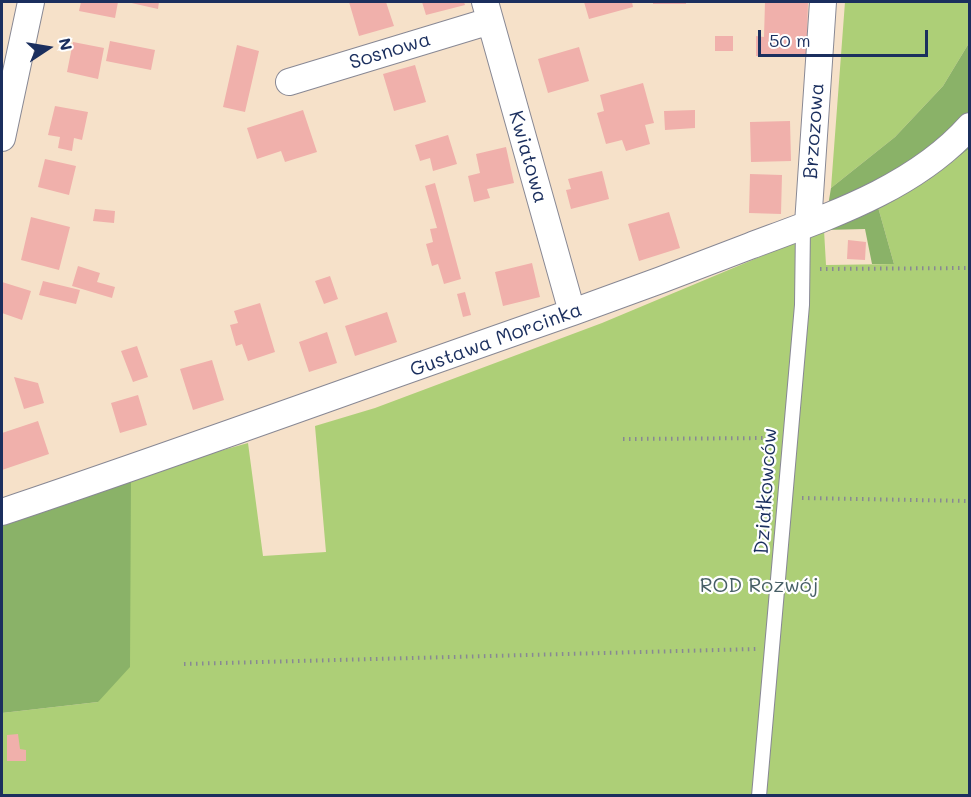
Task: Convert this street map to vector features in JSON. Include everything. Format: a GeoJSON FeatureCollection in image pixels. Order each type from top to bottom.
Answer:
{"type":"FeatureCollection","features":[{"type":"Feature","properties":{"kind":"street"},"geometry":{"type":"LineString","coordinates":[[2,138],[31,2]]}},
{"type":"Feature","properties":{"kind":"street","name":"Brzozowa"},"geometry":{"type":"LineString","coordinates":[[805,225],[824,2]]}},
{"type":"Feature","properties":{"kind":"street","name":"Sosnowa"},"geometry":{"type":"LineString","coordinates":[[289,82],[488,11]]}},
{"type":"Feature","properties":{"kind":"street","name":"Kwiatowa"},"geometry":{"type":"LineString","coordinates":[[488,11],[572,312]]}},
{"type":"Feature","properties":{"kind":"street","name":"Gustawa Morcinka"},"geometry":{"type":"LineString","coordinates":[[8,506],[312,406],[805,225],[896,185],[959,138],[969,126]]}},
{"type":"Feature","properties":{"kind":"lane","name":"Działkowców"},"geometry":{"type":"LineString","coordinates":[[759,795],[787,497],[789,438],[802,305],[801,268],[805,225]]}},
{"type":"Feature","properties":{"kind":"path"},"geometry":{"type":"LineString","coordinates":[[801,268],[969,268]]}},
{"type":"Feature","properties":{"kind":"path"},"geometry":{"type":"LineString","coordinates":[[623,439],[789,438]]}},
{"type":"Feature","properties":{"kind":"path"},"geometry":{"type":"LineString","coordinates":[[787,497],[969,501]]}},
{"type":"Feature","properties":{"kind":"path"},"geometry":{"type":"LineString","coordinates":[[184,664],[771,649]]}},
{"type":"Feature","properties":{"kind":"green space"},"geometry":{"type":"Polygon","coordinates":[[[845,2],[969,2],[969,43],[943,86],[895,137],[831,188],[845,2]]]}},
{"type":"Feature","properties":{"kind":"green space"},"geometry":{"type":"Polygon","coordinates":[[[969,43],[969,149],[929,180],[878,207],[894,264],[872,264],[865,229],[824,230],[831,188],[895,137],[943,86],[969,43]]]}},
{"type":"Feature","properties":{"kind":"green space","name":"ROD Rozwój"},"geometry":{"type":"Polygon","coordinates":[[[969,149],[969,795],[2,795],[2,713],[98,702],[131,476],[248,443],[263,556],[326,552],[315,426],[375,408],[602,323],[824,230],[826,265],[894,264],[878,207],[929,180],[969,149]]]}},
{"type":"Feature","properties":{"kind":"green space"},"geometry":{"type":"Polygon","coordinates":[[[131,476],[130,667],[98,702],[2,713],[2,516],[131,476]]]}},
{"type":"Feature","properties":{"kind":"building"},"geometry":{"type":"Polygon","coordinates":[[[81,2],[118,2],[115,18],[79,11],[81,2]]]}},
{"type":"Feature","properties":{"kind":"building"},"geometry":{"type":"Polygon","coordinates":[[[127,2],[159,2],[158,9],[127,2]]]}},
{"type":"Feature","properties":{"kind":"building"},"geometry":{"type":"Polygon","coordinates":[[[349,2],[386,2],[394,26],[359,36],[349,2]]]}},
{"type":"Feature","properties":{"kind":"building"},"geometry":{"type":"Polygon","coordinates":[[[422,2],[464,2],[465,5],[426,15],[422,2]]]}},
{"type":"Feature","properties":{"kind":"building"},"geometry":{"type":"Polygon","coordinates":[[[584,2],[632,2],[633,7],[589,19],[584,2]]]}},
{"type":"Feature","properties":{"kind":"building"},"geometry":{"type":"Polygon","coordinates":[[[653,2],[686,2],[686,4],[653,4],[653,2]]]}},
{"type":"Feature","properties":{"kind":"building"},"geometry":{"type":"Polygon","coordinates":[[[765,2],[808,2],[807,38],[813,38],[812,57],[756,56],[756,36],[764,37],[765,2]]]}},
{"type":"Feature","properties":{"kind":"building"},"geometry":{"type":"Polygon","coordinates":[[[715,36],[733,36],[733,51],[715,51],[715,36]]]}},
{"type":"Feature","properties":{"kind":"building"},"geometry":{"type":"Polygon","coordinates":[[[110,41],[155,50],[151,70],[106,61],[110,41]]]}},
{"type":"Feature","properties":{"kind":"building"},"geometry":{"type":"Polygon","coordinates":[[[73,42],[104,48],[98,79],[67,72],[73,42]]]}},
{"type":"Feature","properties":{"kind":"building"},"geometry":{"type":"Polygon","coordinates":[[[237,45],[259,51],[245,112],[223,107],[237,45]]]}},
{"type":"Feature","properties":{"kind":"building"},"geometry":{"type":"Polygon","coordinates":[[[579,47],[589,81],[548,93],[538,59],[579,47]]]}},
{"type":"Feature","properties":{"kind":"building"},"geometry":{"type":"Polygon","coordinates":[[[415,65],[426,102],[394,111],[383,74],[415,65]]]}},
{"type":"Feature","properties":{"kind":"building"},"geometry":{"type":"Polygon","coordinates":[[[643,83],[654,123],[645,125],[650,144],[626,151],[622,140],[606,144],[597,113],[604,111],[600,95],[643,83]]]}},
{"type":"Feature","properties":{"kind":"building"},"geometry":{"type":"Polygon","coordinates":[[[55,106],[88,112],[82,140],[74,138],[72,151],[58,148],[60,137],[48,135],[55,106]]]}},
{"type":"Feature","properties":{"kind":"building"},"geometry":{"type":"Polygon","coordinates":[[[303,110],[317,152],[285,162],[281,151],[257,159],[247,128],[303,110]]]}},
{"type":"Feature","properties":{"kind":"building"},"geometry":{"type":"Polygon","coordinates":[[[695,110],[695,128],[665,130],[664,111],[695,110]]]}},
{"type":"Feature","properties":{"kind":"building"},"geometry":{"type":"Polygon","coordinates":[[[790,121],[791,161],[751,162],[750,122],[790,121]]]}},
{"type":"Feature","properties":{"kind":"building"},"geometry":{"type":"Polygon","coordinates":[[[448,135],[457,164],[433,171],[430,158],[420,161],[415,145],[448,135]]]}},
{"type":"Feature","properties":{"kind":"building"},"geometry":{"type":"Polygon","coordinates":[[[506,147],[514,183],[487,189],[490,198],[474,202],[468,176],[480,173],[476,154],[506,147]]]}},
{"type":"Feature","properties":{"kind":"building"},"geometry":{"type":"Polygon","coordinates":[[[45,159],[76,166],[69,195],[38,187],[45,159]]]}},
{"type":"Feature","properties":{"kind":"building"},"geometry":{"type":"Polygon","coordinates":[[[602,171],[609,199],[571,209],[566,190],[571,189],[568,179],[602,171]]]}},
{"type":"Feature","properties":{"kind":"building"},"geometry":{"type":"Polygon","coordinates":[[[750,174],[782,175],[781,214],[749,213],[750,174]]]}},
{"type":"Feature","properties":{"kind":"building"},"geometry":{"type":"Polygon","coordinates":[[[435,183],[461,279],[444,284],[438,264],[432,266],[426,244],[433,242],[430,229],[437,228],[425,186],[435,183]]]}},
{"type":"Feature","properties":{"kind":"building"},"geometry":{"type":"Polygon","coordinates":[[[95,209],[115,211],[114,223],[93,221],[95,209]]]}},
{"type":"Feature","properties":{"kind":"building"},"geometry":{"type":"Polygon","coordinates":[[[669,212],[680,248],[639,261],[628,224],[669,212]]]}},
{"type":"Feature","properties":{"kind":"building"},"geometry":{"type":"Polygon","coordinates":[[[31,217],[70,227],[59,270],[21,260],[31,217]]]}},
{"type":"Feature","properties":{"kind":"building"},"geometry":{"type":"Polygon","coordinates":[[[848,240],[866,242],[865,260],[847,259],[848,240]]]}},
{"type":"Feature","properties":{"kind":"building"},"geometry":{"type":"Polygon","coordinates":[[[532,263],[540,297],[503,306],[495,272],[532,263]]]}},
{"type":"Feature","properties":{"kind":"building"},"geometry":{"type":"Polygon","coordinates":[[[78,266],[100,273],[97,282],[115,287],[112,298],[72,286],[78,266]]]}},
{"type":"Feature","properties":{"kind":"building"},"geometry":{"type":"Polygon","coordinates":[[[330,276],[338,299],[324,304],[315,281],[330,276]]]}},
{"type":"Feature","properties":{"kind":"building"},"geometry":{"type":"Polygon","coordinates":[[[43,281],[80,290],[76,304],[39,295],[43,281]]]}},
{"type":"Feature","properties":{"kind":"building"},"geometry":{"type":"Polygon","coordinates":[[[2,282],[31,291],[22,320],[2,313],[2,282]]]}},
{"type":"Feature","properties":{"kind":"building"},"geometry":{"type":"Polygon","coordinates":[[[465,292],[471,315],[463,317],[457,294],[465,292]]]}},
{"type":"Feature","properties":{"kind":"building"},"geometry":{"type":"Polygon","coordinates":[[[260,303],[275,352],[248,361],[242,344],[236,346],[230,325],[238,323],[234,311],[260,303]]]}},
{"type":"Feature","properties":{"kind":"building"},"geometry":{"type":"Polygon","coordinates":[[[387,312],[397,342],[355,356],[345,326],[387,312]]]}},
{"type":"Feature","properties":{"kind":"building"},"geometry":{"type":"Polygon","coordinates":[[[327,332],[337,363],[309,372],[299,342],[327,332]]]}},
{"type":"Feature","properties":{"kind":"building"},"geometry":{"type":"Polygon","coordinates":[[[137,346],[148,377],[133,382],[121,351],[137,346]]]}},
{"type":"Feature","properties":{"kind":"building"},"geometry":{"type":"Polygon","coordinates":[[[212,360],[224,400],[193,410],[180,369],[212,360]]]}},
{"type":"Feature","properties":{"kind":"building"},"geometry":{"type":"Polygon","coordinates":[[[14,377],[38,383],[44,403],[24,409],[14,377]]]}},
{"type":"Feature","properties":{"kind":"building"},"geometry":{"type":"Polygon","coordinates":[[[138,395],[147,425],[120,433],[111,403],[138,395]]]}},
{"type":"Feature","properties":{"kind":"building"},"geometry":{"type":"Polygon","coordinates":[[[38,421],[49,454],[2,470],[2,433],[38,421]]]}},
{"type":"Feature","properties":{"kind":"building"},"geometry":{"type":"Polygon","coordinates":[[[18,734],[20,749],[26,750],[26,761],[7,761],[7,735],[18,734]]]}}]}
